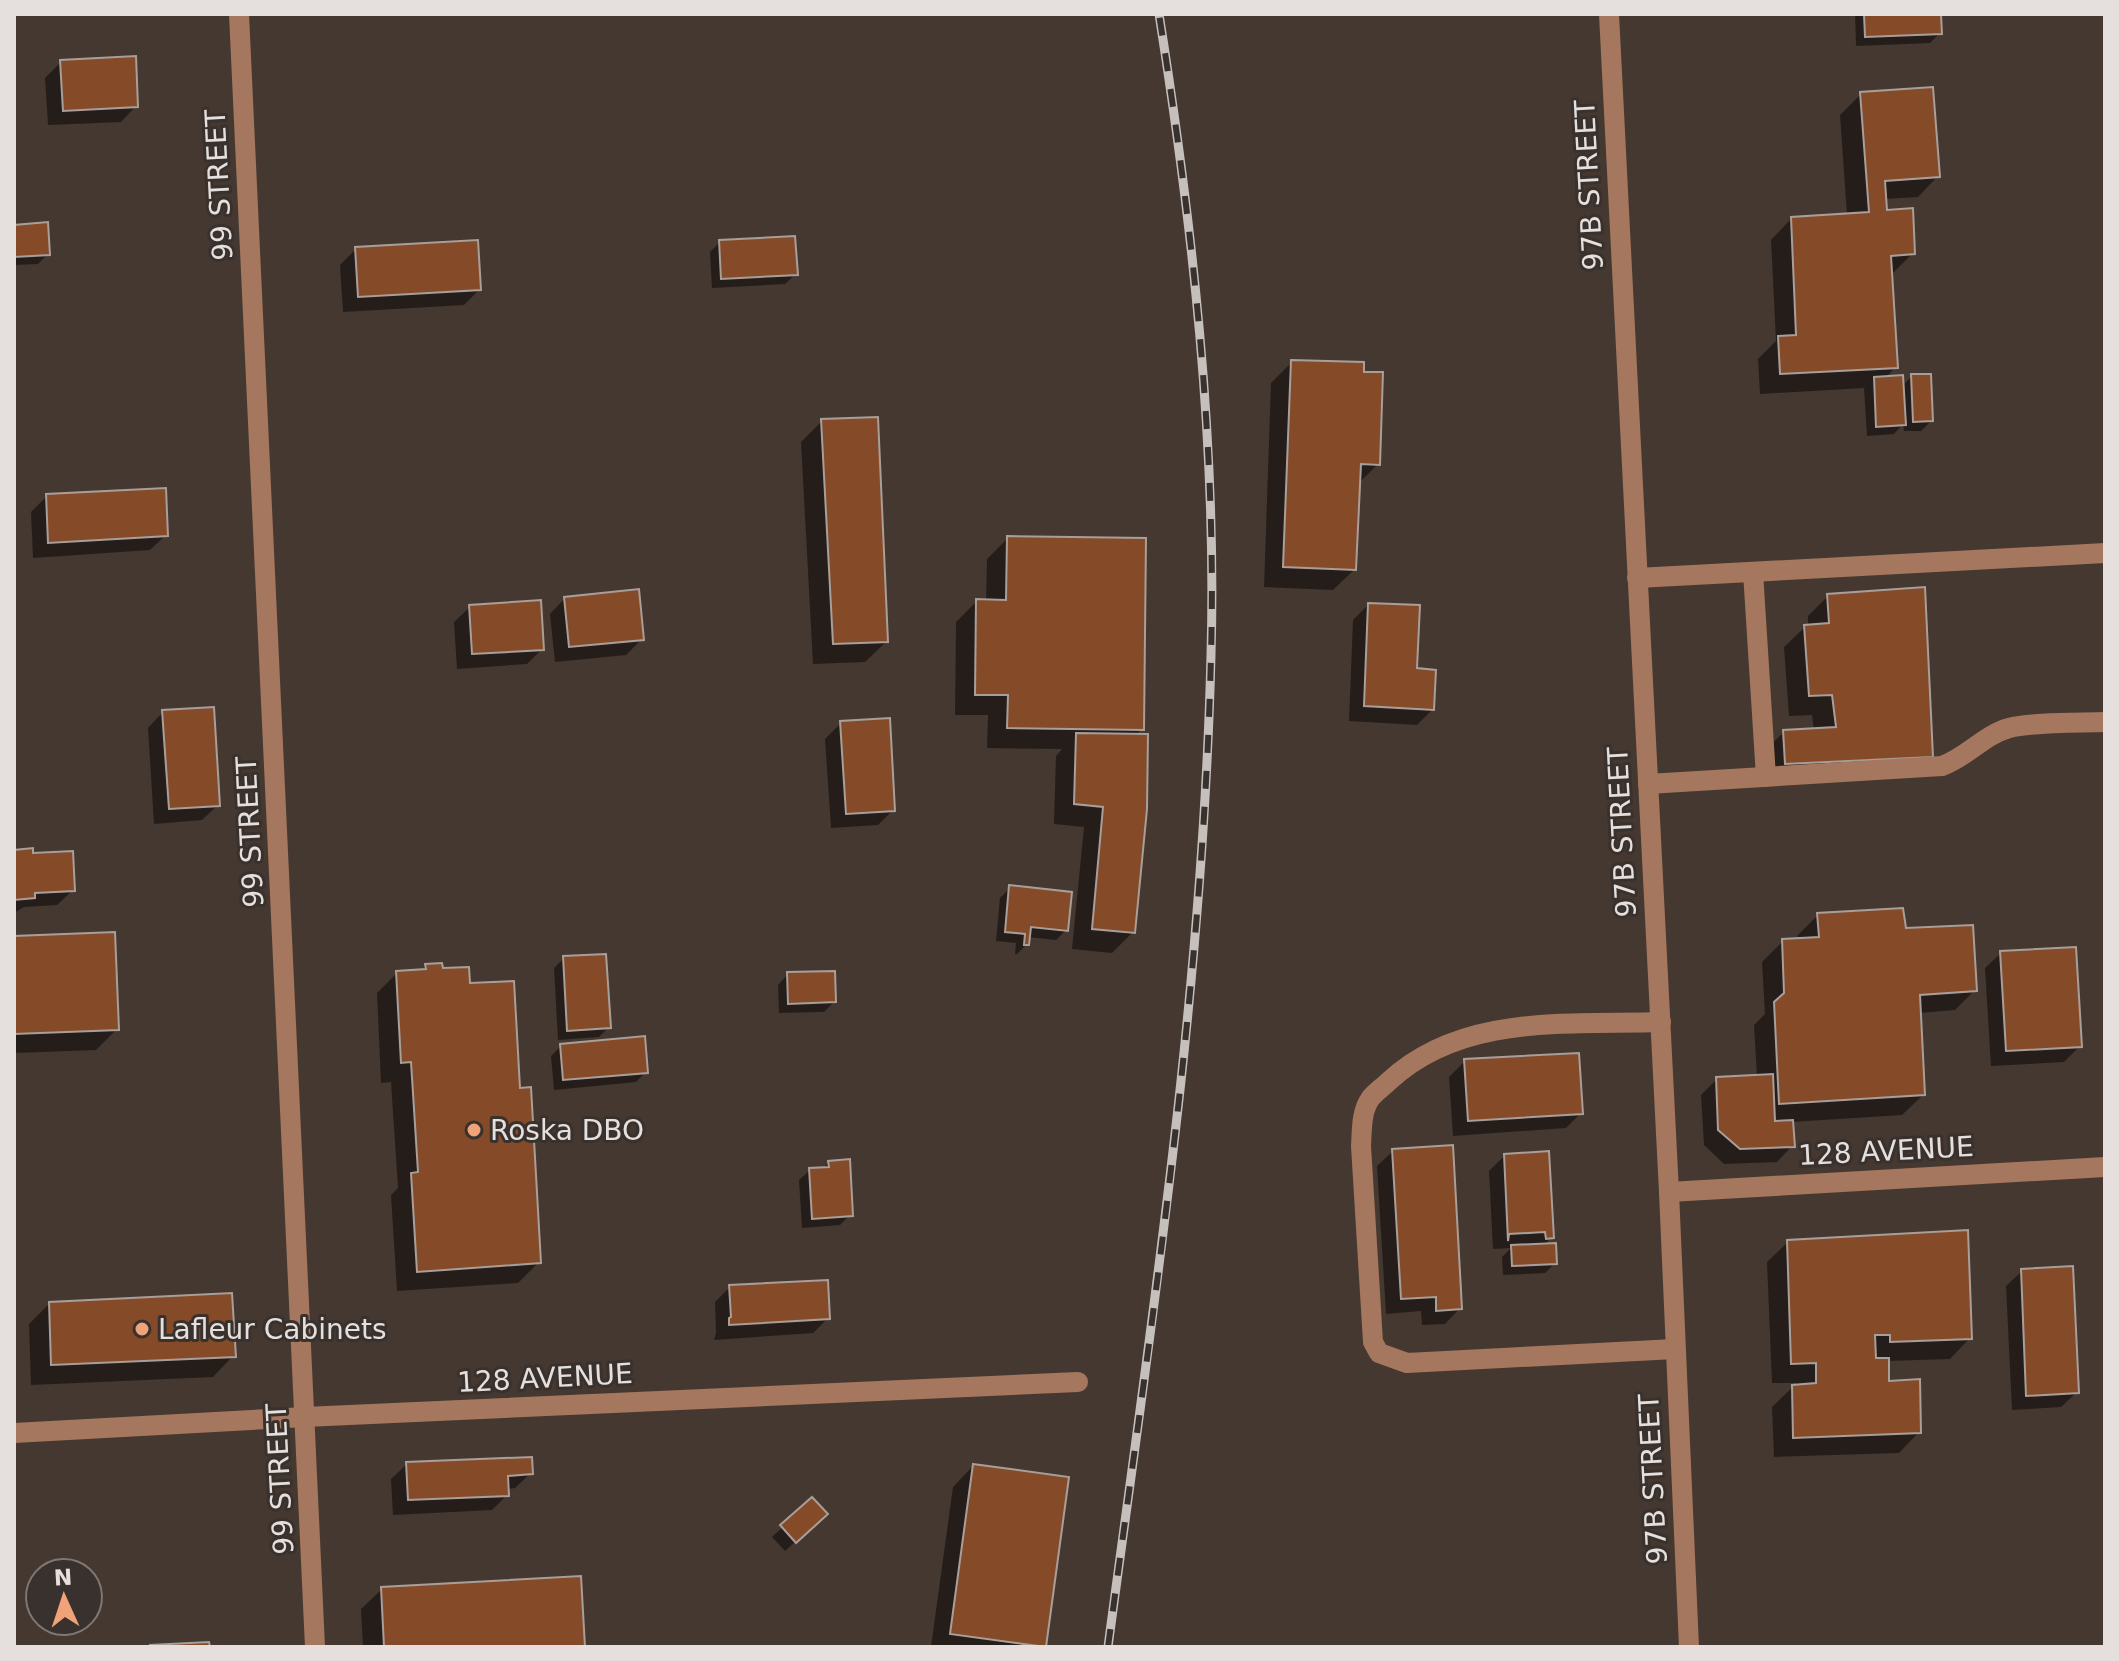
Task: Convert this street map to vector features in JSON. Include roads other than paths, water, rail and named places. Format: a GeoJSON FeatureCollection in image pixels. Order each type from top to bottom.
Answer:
{"type":"FeatureCollection","features":[{"type":"Feature","properties":{"kind":"street","name":"99 STREET"},"geometry":{"type":"LineString","coordinates":[[239,14],[315,1647]]}},
{"type":"Feature","properties":{"kind":"street","name":"97B STREET"},"geometry":{"type":"LineString","coordinates":[[1609,14],[1661,1022],[1689,1647]]}},
{"type":"Feature","properties":{"kind":"street"},"geometry":{"type":"LineString","coordinates":[[1637,578],[2105,553]]}},
{"type":"Feature","properties":{"kind":"street"},"geometry":{"type":"LineString","coordinates":[[1753,572],[1766,777]]}},
{"type":"Feature","properties":{"kind":"street"},"geometry":{"type":"LineString","coordinates":[[1648,784],[1942,766],[1958,760],[1989,737],[2010,728],[2105,722]]}},
{"type":"Feature","properties":{"kind":"street"},"geometry":{"type":"LineString","coordinates":[[1661,1022],[1500,1028],[1468,1036],[1423,1054],[1399,1071],[1370,1099],[1363,1120],[1361,1146],[1373,1342],[1379,1353],[1407,1363],[1675,1349]]}},
{"type":"Feature","properties":{"kind":"street","name":"128 AVENUE"},"geometry":{"type":"LineString","coordinates":[[1669,1192],[2105,1167]]}},
{"type":"Feature","properties":{"kind":"street","name":"128 AVENUE"},"geometry":{"type":"LineString","coordinates":[[14,1433],[1078,1382]]}},
{"type":"Feature","properties":{"kind":"railway"},"geometry":{"type":"LineString","coordinates":[[1108,1647],[1158,1276],[1186,1028],[1198,904],[1211,655],[1210,495],[1200,333],[1182,172],[1159,14]]}},
{"type":"Feature","properties":{"kind":"place","name":"Roska DBO"},"geometry":{"type":"Point","coordinates":[474,1130]}},
{"type":"Feature","properties":{"kind":"place","name":"Lafleur Cabinets"},"geometry":{"type":"Point","coordinates":[142,1329]}}]}
